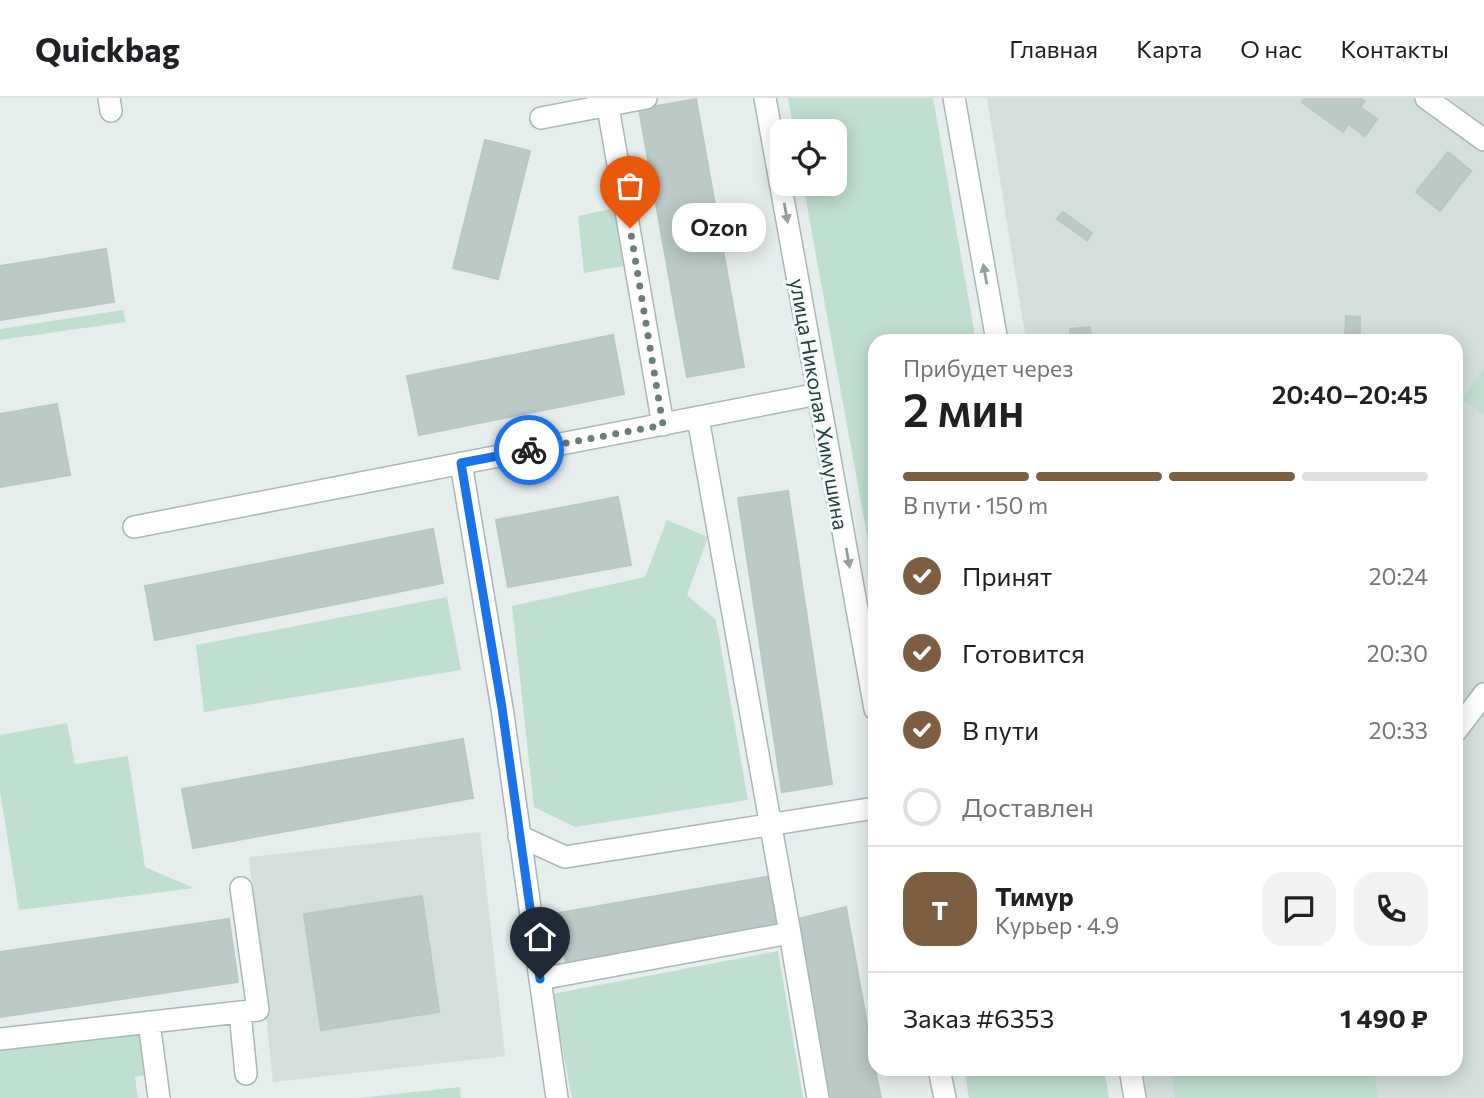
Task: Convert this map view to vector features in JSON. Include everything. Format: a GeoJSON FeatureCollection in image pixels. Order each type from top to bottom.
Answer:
{"type":"FeatureCollection","features":[{"type":"Feature","properties":{"kind":"street"},"geometry":{"type":"LineString","coordinates":[[541,118],[646,98]]}},
{"type":"Feature","properties":{"kind":"street","name":"улица Николая Химушина"},"geometry":{"type":"LineString","coordinates":[[765,98],[868,670]]}},
{"type":"Feature","properties":{"kind":"street"},"geometry":{"type":"LineString","coordinates":[[954,98],[996,334]]}},
{"type":"Feature","properties":{"kind":"street"},"geometry":{"type":"LineString","coordinates":[[1426,98],[1484,140]]}},
{"type":"Feature","properties":{"kind":"street"},"geometry":{"type":"LineString","coordinates":[[608,107],[663,425]]}},
{"type":"Feature","properties":{"kind":"street"},"geometry":{"type":"LineString","coordinates":[[134,527],[818,394]]}},
{"type":"Feature","properties":{"kind":"street"},"geometry":{"type":"LineString","coordinates":[[698,418],[818,1098]]}},
{"type":"Feature","properties":{"kind":"street"},"geometry":{"type":"LineString","coordinates":[[461,463],[502,708],[557,1098]]}},
{"type":"Feature","properties":{"kind":"street"},"geometry":{"type":"LineString","coordinates":[[1463,722],[1484,694]]}},
{"type":"Feature","properties":{"kind":"street"},"geometry":{"type":"LineString","coordinates":[[519,836],[565,857],[868,809]]}},
{"type":"Feature","properties":{"kind":"street"},"geometry":{"type":"LineString","coordinates":[[0,1039],[258,1010],[241,888]]}},
{"type":"Feature","properties":{"kind":"street"},"geometry":{"type":"LineString","coordinates":[[540,979],[790,933]]}},
{"type":"Feature","properties":{"kind":"street"},"geometry":{"type":"LineString","coordinates":[[240,1012],[246,1074]]}},
{"type":"Feature","properties":{"kind":"street"},"geometry":{"type":"LineString","coordinates":[[149,1022],[159,1098]]}},
{"type":"Feature","properties":{"kind":"street"},"geometry":{"type":"LineString","coordinates":[[940,1076],[945,1098]]}},
{"type":"Feature","properties":{"kind":"street"},"geometry":{"type":"LineString","coordinates":[[1131,1076],[1135,1098]]}},
{"type":"Feature","properties":{"kind":"shaded area"},"geometry":{"type":"Polygon","coordinates":[[[987,98],[1484,98],[1484,1098],[1147,1098],[1143,1076],[1463,1076],[1463,334],[1025,334],[987,98]]]}},
{"type":"Feature","properties":{"kind":"shaded area"},"geometry":{"type":"Polygon","coordinates":[[[480,832],[505,1056],[273,1082],[249,857],[480,832]]]}},
{"type":"Feature","properties":{"kind":"green space"},"geometry":{"type":"Polygon","coordinates":[[[788,98],[933,98],[975,334],[868,334],[868,541],[805,196],[847,196],[847,119],[792,119],[788,98]]]}},
{"type":"Feature","properties":{"kind":"green space"},"geometry":{"type":"Polygon","coordinates":[[[615,208],[623,266],[584,273],[578,216],[615,208]]]}},
{"type":"Feature","properties":{"kind":"green space"},"geometry":{"type":"Polygon","coordinates":[[[123,310],[126,322],[0,340],[0,329],[123,310]]]}},
{"type":"Feature","properties":{"kind":"green space"},"geometry":{"type":"Polygon","coordinates":[[[1484,367],[1484,414],[1463,398],[1484,367]]]}},
{"type":"Feature","properties":{"kind":"green space"},"geometry":{"type":"Polygon","coordinates":[[[667,520],[708,537],[687,595],[716,620],[748,800],[575,827],[534,807],[512,606],[645,577],[667,520]]]}},
{"type":"Feature","properties":{"kind":"green space"},"geometry":{"type":"Polygon","coordinates":[[[447,597],[461,670],[204,712],[196,645],[447,597]]]}},
{"type":"Feature","properties":{"kind":"green space"},"geometry":{"type":"Polygon","coordinates":[[[67,723],[75,764],[128,756],[145,867],[194,888],[19,910],[0,791],[0,735],[67,723]]]}},
{"type":"Feature","properties":{"kind":"green space"},"geometry":{"type":"Polygon","coordinates":[[[778,951],[803,1098],[572,1098],[552,994],[778,951]]]}},
{"type":"Feature","properties":{"kind":"green space"},"geometry":{"type":"Polygon","coordinates":[[[144,1031],[149,1075],[135,1077],[138,1098],[0,1098],[0,1048],[144,1031]]]}},
{"type":"Feature","properties":{"kind":"green space"},"geometry":{"type":"Polygon","coordinates":[[[965,1076],[1105,1076],[1109,1098],[969,1098],[965,1076]]]}},
{"type":"Feature","properties":{"kind":"green space"},"geometry":{"type":"Polygon","coordinates":[[[1171,1076],[1375,1076],[1378,1098],[1175,1098],[1171,1076]]]}},
{"type":"Feature","properties":{"kind":"green space"},"geometry":{"type":"Polygon","coordinates":[[[460,1087],[461,1098],[359,1098],[460,1087]]]}},
{"type":"Feature","properties":{"kind":"building"},"geometry":{"type":"Polygon","coordinates":[[[1305,98],[1360,98],[1365,101],[1360,107],[1377,119],[1365,136],[1348,124],[1343,132],[1302,102],[1305,98]]]}},
{"type":"Feature","properties":{"kind":"building"},"geometry":{"type":"Polygon","coordinates":[[[696,99],[744,367],[687,377],[639,109],[696,99]]]}},
{"type":"Feature","properties":{"kind":"building"},"geometry":{"type":"Polygon","coordinates":[[[485,140],[530,151],[498,279],[453,268],[485,140]]]}},
{"type":"Feature","properties":{"kind":"building"},"geometry":{"type":"Polygon","coordinates":[[[1448,152],[1471,171],[1440,211],[1416,192],[1448,152]]]}},
{"type":"Feature","properties":{"kind":"building"},"geometry":{"type":"Polygon","coordinates":[[[1063,212],[1092,233],[1087,240],[1057,219],[1063,212]]]}},
{"type":"Feature","properties":{"kind":"building"},"geometry":{"type":"Polygon","coordinates":[[[106,249],[114,302],[0,320],[0,266],[106,249]]]}},
{"type":"Feature","properties":{"kind":"building"},"geometry":{"type":"Polygon","coordinates":[[[1346,316],[1360,317],[1360,334],[1345,334],[1346,316]]]}},
{"type":"Feature","properties":{"kind":"building"},"geometry":{"type":"Polygon","coordinates":[[[1090,327],[1091,334],[1070,334],[1070,329],[1090,327]]]}},
{"type":"Feature","properties":{"kind":"building"},"geometry":{"type":"Polygon","coordinates":[[[613,335],[624,394],[419,435],[407,376],[613,335]]]}},
{"type":"Feature","properties":{"kind":"building"},"geometry":{"type":"Polygon","coordinates":[[[57,404],[70,475],[0,487],[0,414],[57,404]]]}},
{"type":"Feature","properties":{"kind":"building"},"geometry":{"type":"Polygon","coordinates":[[[788,491],[832,784],[782,792],[738,498],[788,491]]]}},
{"type":"Feature","properties":{"kind":"building"},"geometry":{"type":"Polygon","coordinates":[[[618,497],[631,565],[508,587],[496,520],[618,497]]]}},
{"type":"Feature","properties":{"kind":"building"},"geometry":{"type":"Polygon","coordinates":[[[433,529],[443,583],[155,640],[145,586],[433,529]]]}},
{"type":"Feature","properties":{"kind":"building"},"geometry":{"type":"Polygon","coordinates":[[[463,739],[473,798],[193,848],[182,789],[463,739]]]}},
{"type":"Feature","properties":{"kind":"building"},"geometry":{"type":"Polygon","coordinates":[[[772,876],[780,926],[566,963],[558,913],[772,876]]]}},
{"type":"Feature","properties":{"kind":"building"},"geometry":{"type":"Polygon","coordinates":[[[422,896],[439,1012],[321,1030],[304,914],[422,896]]]}},
{"type":"Feature","properties":{"kind":"building"},"geometry":{"type":"Polygon","coordinates":[[[846,907],[868,1030],[868,1076],[876,1076],[881,1098],[827,1098],[798,919],[846,907]]]}},
{"type":"Feature","properties":{"kind":"building"},"geometry":{"type":"Polygon","coordinates":[[[229,919],[238,982],[0,1017],[0,952],[229,919]]]}},
{"type":"Feature","properties":{"kind":"way so far"},"geometry":{"type":"LineString","coordinates":[[529,450],[663,425],[630,228]]}},
{"type":"Feature","properties":{"kind":"place","name":"Ozon"},"geometry":{"type":"Point","coordinates":[630,228]}},
{"type":"Feature","properties":{"kind":"route"},"geometry":{"type":"LineString","coordinates":[[529,450],[461,463],[502,708],[540,979]]}}]}
